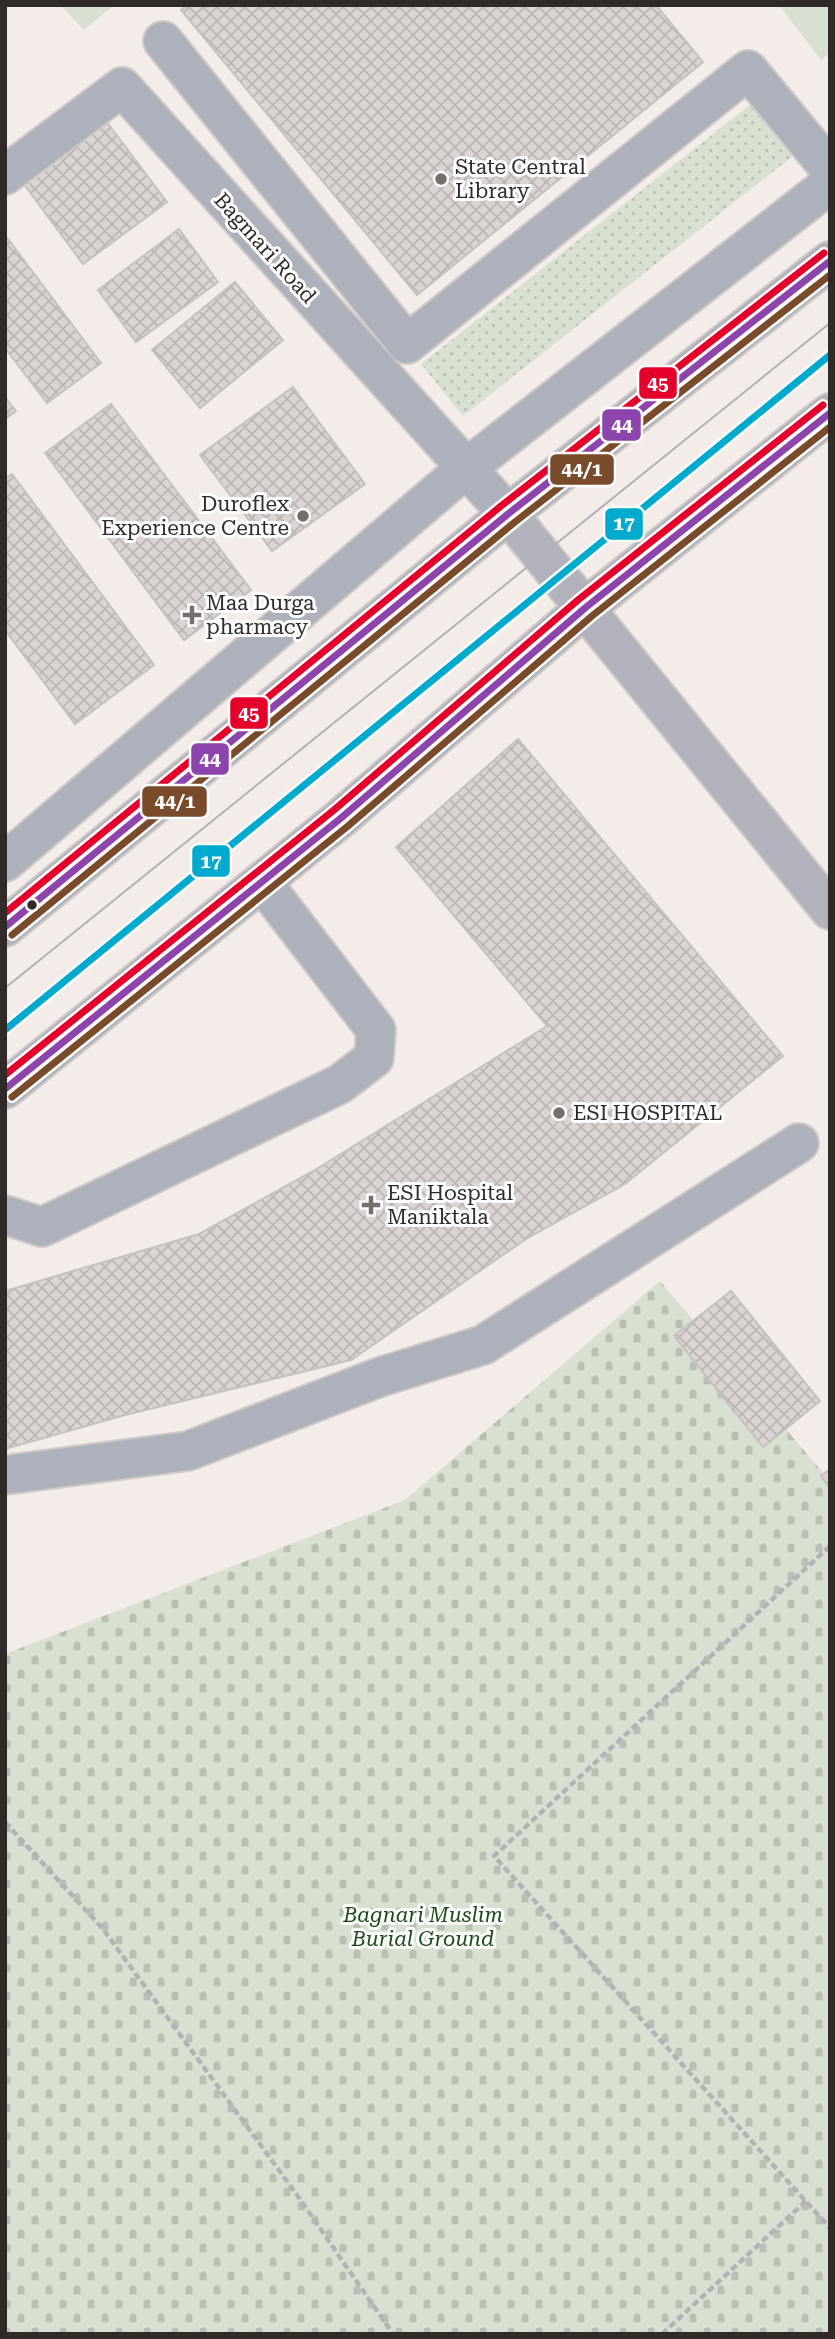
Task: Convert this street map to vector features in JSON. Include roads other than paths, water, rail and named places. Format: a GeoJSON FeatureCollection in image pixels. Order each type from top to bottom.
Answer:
{"type":"FeatureCollection","features":[{"type":"Feature","properties":{"kind":"main road"},"geometry":{"type":"LineString","coordinates":[[5,927],[508,514],[830,261]]}},
{"type":"Feature","properties":{"kind":"main road"},"geometry":{"type":"LineString","coordinates":[[5,1089],[262,882],[585,608],[830,413]]}},
{"type":"Feature","properties":{"kind":"main road"},"geometry":{"type":"LineString","coordinates":[[508,514],[830,910]]}},
{"type":"Feature","properties":{"kind":"street"},"geometry":{"type":"LineString","coordinates":[[163,41],[407,344],[748,70],[830,169]]}},
{"type":"Feature","properties":{"kind":"street","name":"Bagmari Road"},"geometry":{"type":"LineString","coordinates":[[5,175],[122,88],[464,470],[508,514]]}},
{"type":"Feature","properties":{"kind":"street"},"geometry":{"type":"LineString","coordinates":[[5,862],[464,470],[830,184]]}},
{"type":"Feature","properties":{"kind":"street"},"geometry":{"type":"LineString","coordinates":[[5,1215],[42,1227],[340,1084],[374,1058],[376,1030],[262,882]]}},
{"type":"Feature","properties":{"kind":"street"},"geometry":{"type":"LineString","coordinates":[[5,1475],[188,1451],[380,1377],[483,1345],[799,1143]]}},
{"type":"Feature","properties":{"kind":"tram line"},"geometry":{"type":"LineString","coordinates":[[5,988],[830,323]]}},
{"type":"Feature","properties":{"kind":"place","name":"State Central Library"},"geometry":{"type":"Point","coordinates":[441,179]}},
{"type":"Feature","properties":{"kind":"place","name":"Duroflex Experience Centre"},"geometry":{"type":"Point","coordinates":[303,516]}},
{"type":"Feature","properties":{"kind":"place","name":"Maa Durga pharmacy"},"geometry":{"type":"Point","coordinates":[192,615]}},
{"type":"Feature","properties":{"kind":"place","name":"ESI HOSPITAL"},"geometry":{"type":"Point","coordinates":[559,1113]}},
{"type":"Feature","properties":{"kind":"place","name":"ESI Hospital Maniktala"},"geometry":{"type":"Point","coordinates":[371,1205]}},
{"type":"Feature","properties":{"kind":"park label","name":"Bagnari Muslim Burial Ground"},"geometry":{"type":"Point","coordinates":[423,1927]}}]}
